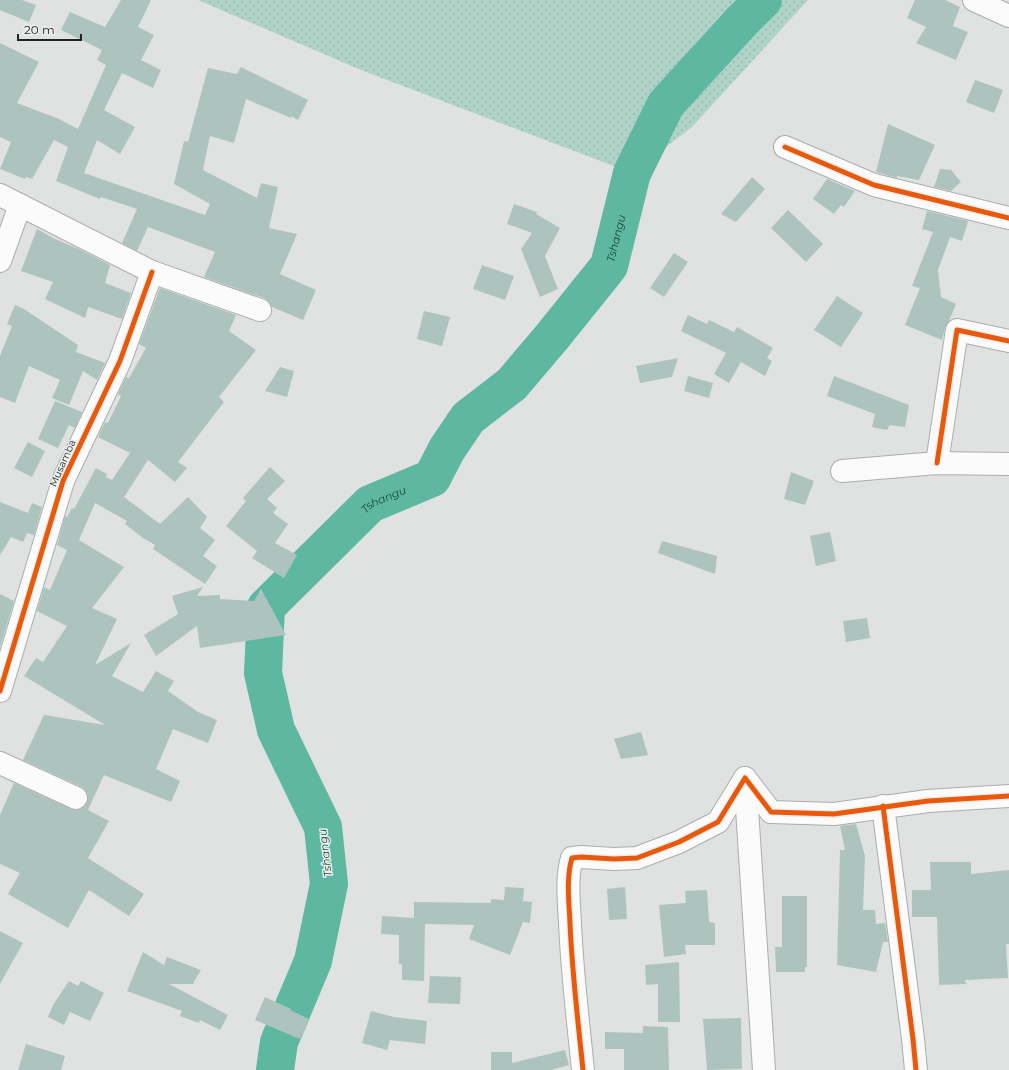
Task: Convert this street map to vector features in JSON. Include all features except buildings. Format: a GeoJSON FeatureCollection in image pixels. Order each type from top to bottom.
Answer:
{"type":"FeatureCollection","features":[{"type":"Feature","properties":{"kind":"street"},"geometry":{"type":"LineString","coordinates":[[974,0],[1009,16]]}},
{"type":"Feature","properties":{"kind":"street"},"geometry":{"type":"LineString","coordinates":[[785,147],[874,185],[1009,218]]}},
{"type":"Feature","properties":{"kind":"street"},"geometry":{"type":"LineString","coordinates":[[0,195],[152,272],[260,310]]}},
{"type":"Feature","properties":{"kind":"street"},"geometry":{"type":"LineString","coordinates":[[0,261],[20,204]]}},
{"type":"Feature","properties":{"kind":"street","name":"Musamba"},"geometry":{"type":"LineString","coordinates":[[0,691],[63,481],[120,361],[152,272]]}},
{"type":"Feature","properties":{"kind":"street"},"geometry":{"type":"LineString","coordinates":[[937,463],[957,330],[1009,342]]}},
{"type":"Feature","properties":{"kind":"street"},"geometry":{"type":"LineString","coordinates":[[842,471],[937,463],[1009,464]]}},
{"type":"Feature","properties":{"kind":"street"},"geometry":{"type":"LineString","coordinates":[[0,763],[76,798]]}},
{"type":"Feature","properties":{"kind":"street"},"geometry":{"type":"LineString","coordinates":[[745,778],[771,812],[834,814],[883,806],[928,801],[1009,796]]}},
{"type":"Feature","properties":{"kind":"street"},"geometry":{"type":"LineString","coordinates":[[583,1070],[572,970],[569,868],[572,858],[581,856],[614,859],[637,858],[679,842],[718,822],[745,778]]}},
{"type":"Feature","properties":{"kind":"street"},"geometry":{"type":"LineString","coordinates":[[745,778],[764,1070]]}},
{"type":"Feature","properties":{"kind":"street"},"geometry":{"type":"LineString","coordinates":[[883,806],[916,1070]]}},
{"type":"Feature","properties":{"kind":"green space"},"geometry":{"type":"Polygon","coordinates":[[[198,0],[808,0],[692,127],[632,173],[361,70],[198,0]]]}},
{"type":"Feature","properties":{"kind":"waterway","name":"Tshangu"},"geometry":{"type":"LineString","coordinates":[[275,1070],[279,1042],[313,961],[329,884],[323,827],[276,730],[263,673],[266,607],[370,504],[432,478],[447,449],[468,418],[512,384],[551,338],[609,266],[632,173],[666,104],[763,0]]}},
{"type":"Feature","properties":{"kind":"cycle path"},"geometry":{"type":"LineString","coordinates":[[785,147],[874,185],[1009,218]]}},
{"type":"Feature","properties":{"kind":"cycle path"},"geometry":{"type":"LineString","coordinates":[[0,691],[63,481],[120,361],[152,272]]}},
{"type":"Feature","properties":{"kind":"cycle path"},"geometry":{"type":"LineString","coordinates":[[937,463],[957,330],[1009,341]]}},
{"type":"Feature","properties":{"kind":"cycle path"},"geometry":{"type":"LineString","coordinates":[[583,1070],[571,941],[568,882],[572,858],[637,858],[679,842],[718,822],[745,778],[771,812],[834,814],[928,801],[1009,796]]}},
{"type":"Feature","properties":{"kind":"cycle path"},"geometry":{"type":"LineString","coordinates":[[883,806],[916,1070]]}}]}
